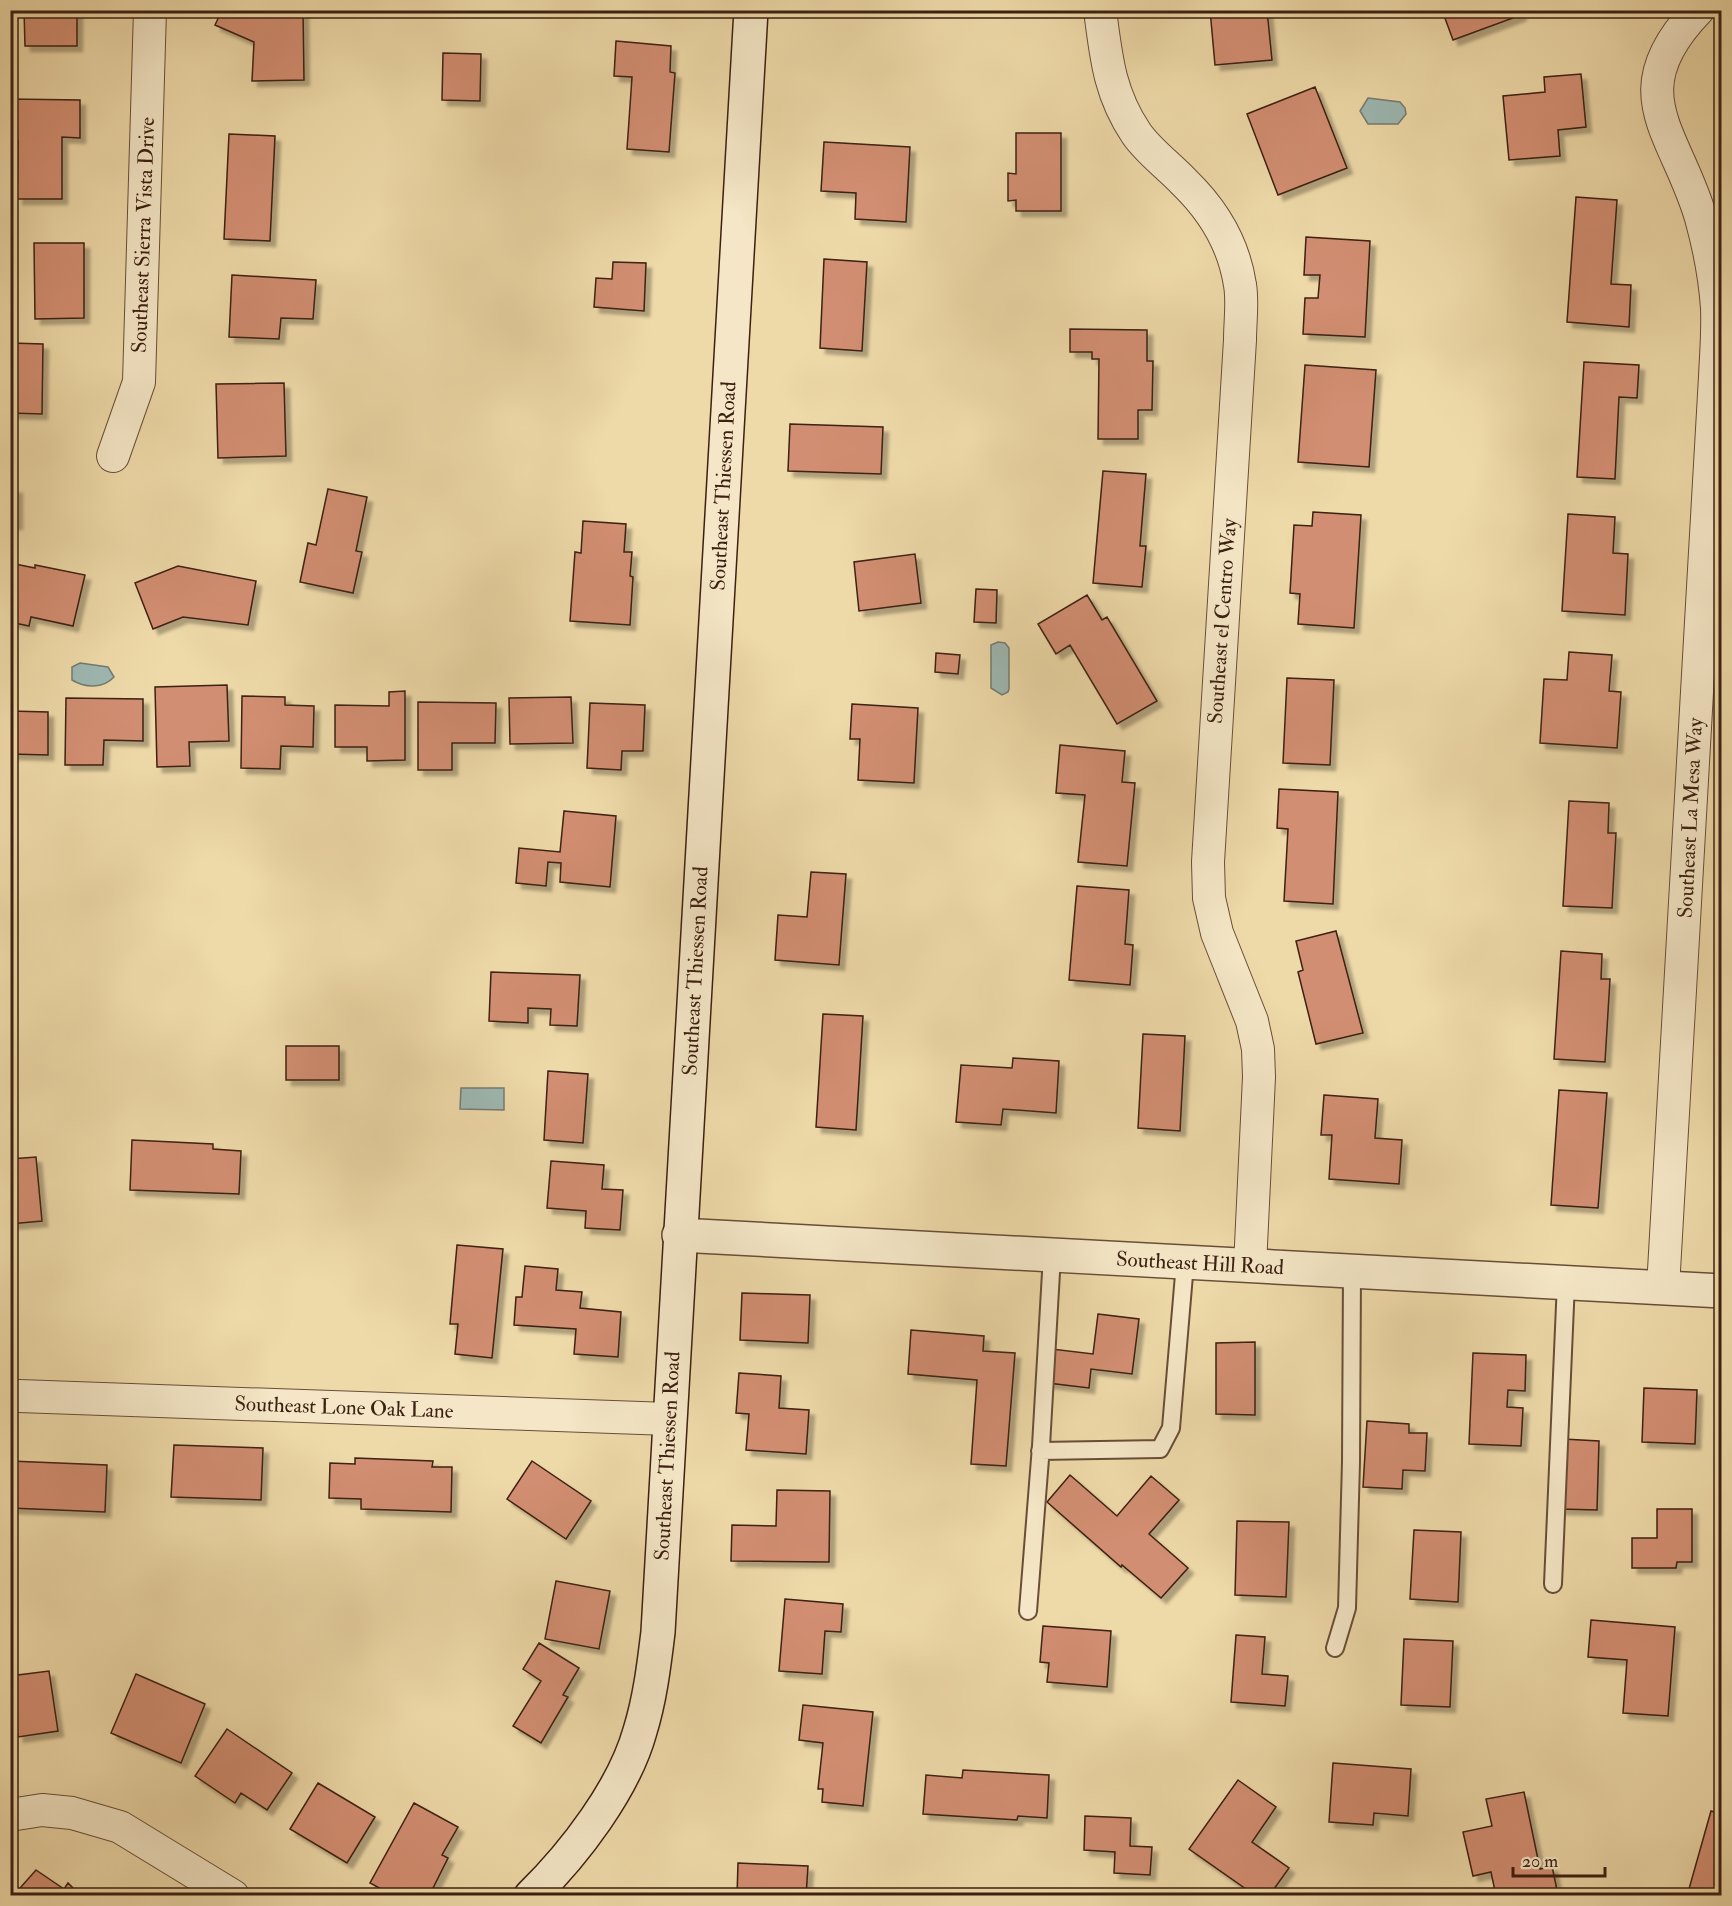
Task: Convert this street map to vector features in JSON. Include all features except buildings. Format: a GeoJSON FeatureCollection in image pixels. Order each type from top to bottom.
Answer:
{"type":"FeatureCollection","features":[{"type":"Feature","properties":{"kind":"main road","name":"Southeast Thiessen Road"},"geometry":{"type":"LineString","coordinates":[[531,1896],[593,1824],[612,1792],[640,1733],[653,1678],[658,1632],[751,10]]}},
{"type":"Feature","properties":{"kind":"main road","name":"Southeast Hill Road"},"geometry":{"type":"LineString","coordinates":[[679,1235],[1722,1291]]}},
{"type":"Feature","properties":{"kind":"street","name":"Southeast Sierra Vista Drive"},"geometry":{"type":"LineString","coordinates":[[113,456],[139,382],[150,10]]}},
{"type":"Feature","properties":{"kind":"street","name":"Southeast el Centro Way"},"geometry":{"type":"LineString","coordinates":[[1100,10],[1108,74],[1123,110],[1137,134],[1198,195],[1220,227],[1232,253],[1241,286],[1208,862],[1209,898],[1217,933],[1252,1021],[1258,1049],[1259,1077],[1250,1266]]}},
{"type":"Feature","properties":{"kind":"street","name":"Southeast La Mesa Way"},"geometry":{"type":"LineString","coordinates":[[1663,1288],[1717,309],[1711,260],[1700,216],[1659,114],[1656,89],[1663,58],[1683,26],[1698,10]]}},
{"type":"Feature","properties":{"kind":"street","name":"Southeast Lone Oak Lane"},"geometry":{"type":"LineString","coordinates":[[19,1396],[669,1419]]}},
{"type":"Feature","properties":{"kind":"street"},"geometry":{"type":"LineString","coordinates":[[10,1815],[42,1810],[72,1813],[120,1827],[233,1896]]}},
{"type":"Feature","properties":{"kind":"lane"},"geometry":{"type":"LineString","coordinates":[[1028,1611],[1052,1255]]}},
{"type":"Feature","properties":{"kind":"lane"},"geometry":{"type":"LineString","coordinates":[[1040,1451],[1160,1449],[1171,1428],[1185,1263]]}},
{"type":"Feature","properties":{"kind":"lane"},"geometry":{"type":"LineString","coordinates":[[1335,1648],[1347,1608],[1351,1462],[1352,1271]]}},
{"type":"Feature","properties":{"kind":"lane"},"geometry":{"type":"LineString","coordinates":[[1553,1584],[1566,1281]]}},
{"type":"Feature","properties":{"kind":"water"},"geometry":{"type":"Polygon","coordinates":[[[1368,98],[1400,102],[1406,114],[1398,124],[1368,124],[1360,111],[1368,98]]]}},
{"type":"Feature","properties":{"kind":"water"},"geometry":{"type":"Polygon","coordinates":[[[998,642],[1005,643],[1009,648],[1009,689],[1002,695],[991,688],[991,645],[998,642]]]}},
{"type":"Feature","properties":{"kind":"water"},"geometry":{"type":"Polygon","coordinates":[[[80,663],[108,667],[114,677],[105,684],[94,686],[77,683],[72,680],[72,667],[80,663]]]}},
{"type":"Feature","properties":{"kind":"water"},"geometry":{"type":"Polygon","coordinates":[[[461,1088],[504,1088],[504,1110],[460,1109],[461,1088]]]}}]}
